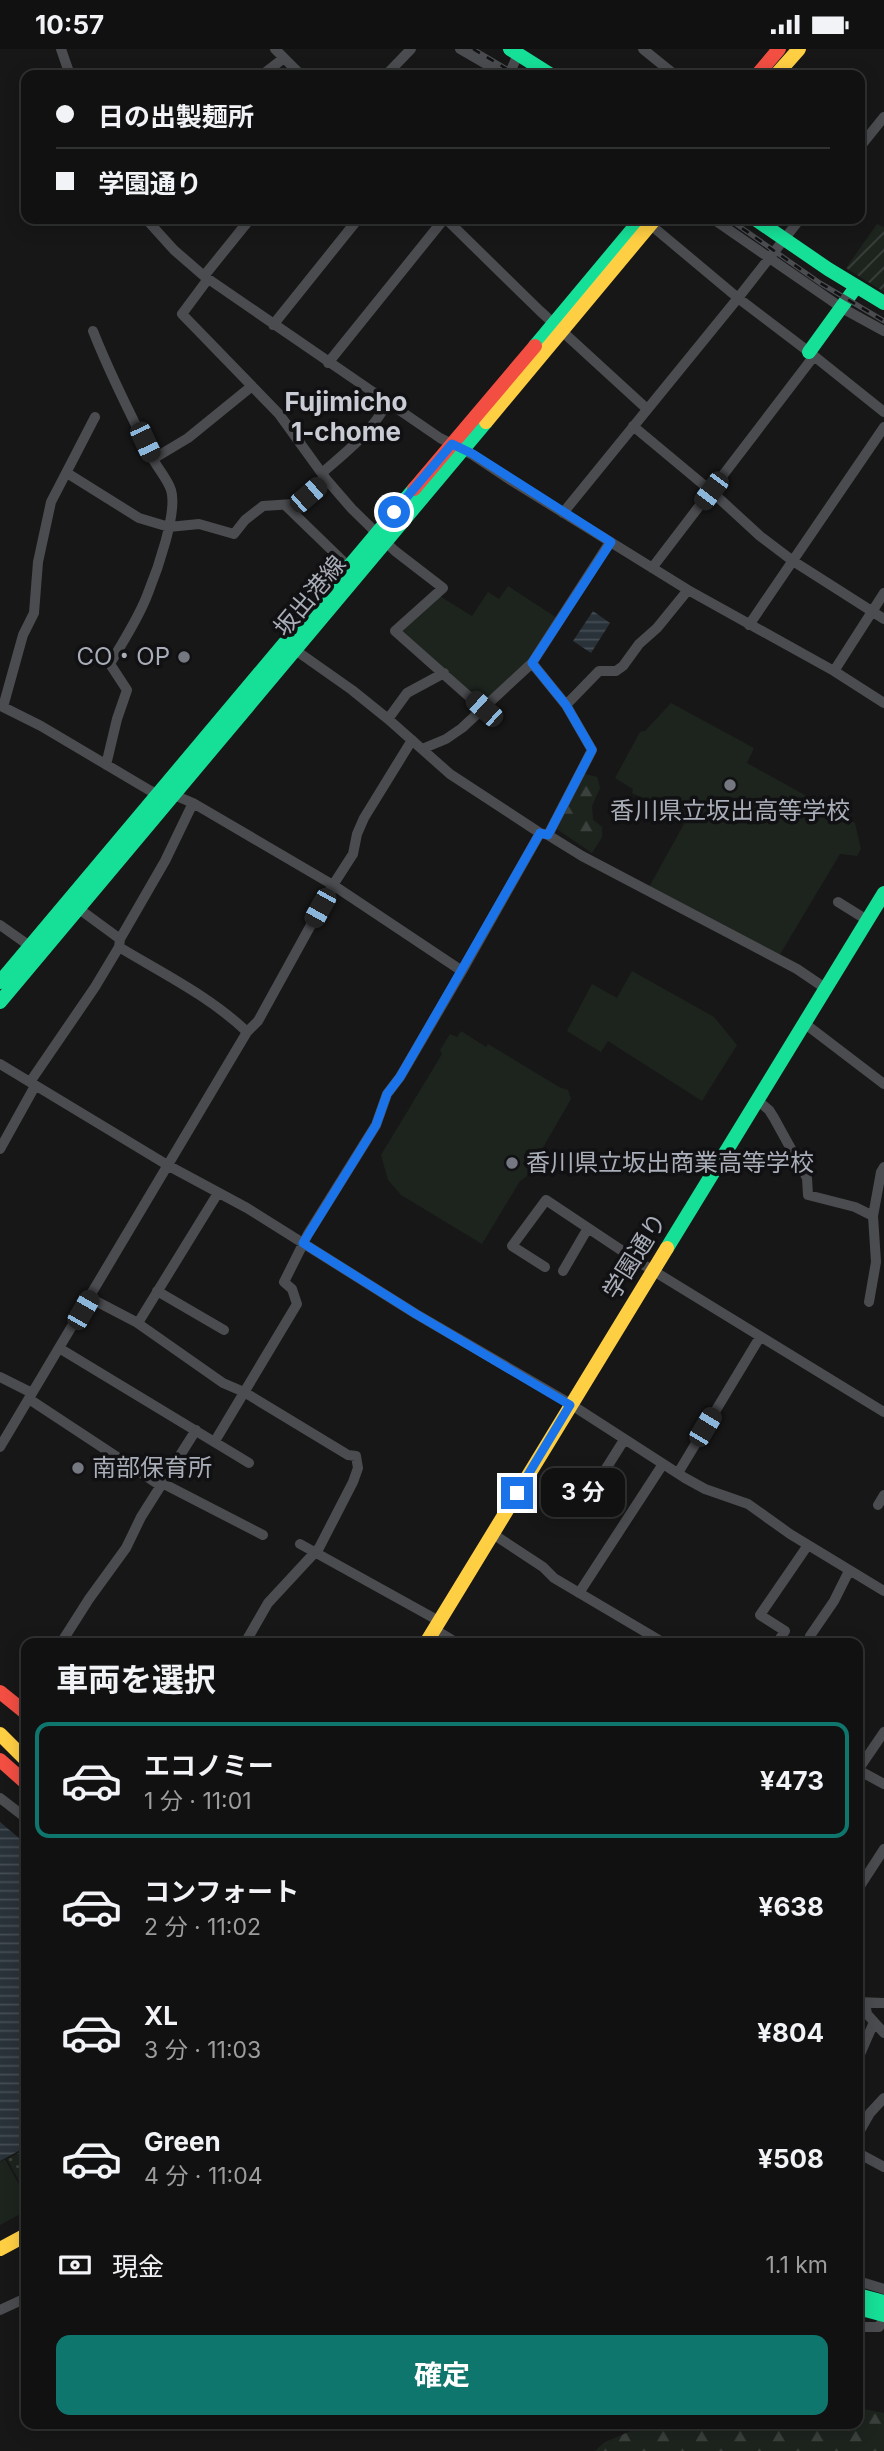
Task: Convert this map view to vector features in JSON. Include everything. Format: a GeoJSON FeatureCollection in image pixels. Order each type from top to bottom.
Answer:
{"type":"FeatureCollection","features":[{"type":"Feature","properties":{"kind":"main road"},"geometry":{"type":"LineString","coordinates":[[761,70],[779,49]]}},
{"type":"Feature","properties":{"kind":"main road"},"geometry":{"type":"LineString","coordinates":[[780,70],[799,49]]}},
{"type":"Feature","properties":{"kind":"main road"},"geometry":{"type":"LineString","coordinates":[[516,51],[544,70]]}},
{"type":"Feature","properties":{"kind":"main road","name":"坂出港線"},"geometry":{"type":"LineString","coordinates":[[0,1002],[35,950],[158,794],[290,646],[381,537],[452,444],[558,326],[644,224]]}},
{"type":"Feature","properties":{"kind":"main road"},"geometry":{"type":"LineString","coordinates":[[762,224],[884,303]]}},
{"type":"Feature","properties":{"kind":"main road"},"geometry":{"type":"LineString","coordinates":[[812,354],[856,287]]}},
{"type":"Feature","properties":{"kind":"main road","name":"坂出港線"},"geometry":{"type":"LineString","coordinates":[[73,904],[174,795],[290,646],[348,566],[381,537]]}},
{"type":"Feature","properties":{"kind":"main road","name":"学園通り"},"geometry":{"type":"LineString","coordinates":[[429,1638],[884,893]]}},
{"type":"Feature","properties":{"kind":"main road","name":"坂出港線"},"geometry":{"type":"LineString","coordinates":[[0,982],[35,950]]}},
{"type":"Feature","properties":{"kind":"main road"},"geometry":{"type":"LineString","coordinates":[[0,1692],[21,1704]]}},
{"type":"Feature","properties":{"kind":"main road"},"geometry":{"type":"LineString","coordinates":[[0,1734],[21,1755]]}},
{"type":"Feature","properties":{"kind":"main road"},"geometry":{"type":"LineString","coordinates":[[0,1743],[21,1762]]}},
{"type":"Feature","properties":{"kind":"main road"},"geometry":{"type":"LineString","coordinates":[[0,1760],[21,1779]]}},
{"type":"Feature","properties":{"kind":"main road"},"geometry":{"type":"LineString","coordinates":[[0,1775],[21,1791]]}},
{"type":"Feature","properties":{"kind":"main road"},"geometry":{"type":"LineString","coordinates":[[0,2249],[21,2238]]}},
{"type":"Feature","properties":{"kind":"main road"},"geometry":{"type":"LineString","coordinates":[[863,2296],[884,2302]]}},
{"type":"Feature","properties":{"kind":"main road"},"geometry":{"type":"LineString","coordinates":[[863,2310],[884,2317]]}},
{"type":"Feature","properties":{"kind":"street"},"geometry":{"type":"LineString","coordinates":[[61,49],[68,70]]}},
{"type":"Feature","properties":{"kind":"street"},"geometry":{"type":"LineString","coordinates":[[275,49],[296,70]]}},
{"type":"Feature","properties":{"kind":"street"},"geometry":{"type":"LineString","coordinates":[[391,70],[411,49]]}},
{"type":"Feature","properties":{"kind":"street"},"geometry":{"type":"LineString","coordinates":[[460,49],[498,70]]}},
{"type":"Feature","properties":{"kind":"street"},"geometry":{"type":"LineString","coordinates":[[643,49],[669,70]]}},
{"type":"Feature","properties":{"kind":"street"},"geometry":{"type":"LineString","coordinates":[[511,70],[517,61],[516,51]]}},
{"type":"Feature","properties":{"kind":"street"},"geometry":{"type":"LineString","coordinates":[[268,70],[284,58]]}},
{"type":"Feature","properties":{"kind":"street"},"geometry":{"type":"LineString","coordinates":[[865,142],[883,122]]}},
{"type":"Feature","properties":{"kind":"street"},"geometry":{"type":"LineString","coordinates":[[151,224],[174,250],[206,278],[387,403],[688,590],[834,671],[884,703]]}},
{"type":"Feature","properties":{"kind":"street"},"geometry":{"type":"LineString","coordinates":[[246,224],[182,314],[279,414],[324,476],[381,537],[443,588],[395,631],[484,709]]}},
{"type":"Feature","properties":{"kind":"street"},"geometry":{"type":"LineString","coordinates":[[273,325],[354,224]]}},
{"type":"Feature","properties":{"kind":"street"},"geometry":{"type":"LineString","coordinates":[[328,363],[445,224]]}},
{"type":"Feature","properties":{"kind":"street"},"geometry":{"type":"LineString","coordinates":[[452,224],[647,409]]}},
{"type":"Feature","properties":{"kind":"street"},"geometry":{"type":"LineString","coordinates":[[652,224],[738,298],[884,412]]}},
{"type":"Feature","properties":{"kind":"street"},"geometry":{"type":"LineString","coordinates":[[720,224],[842,308],[884,331]]}},
{"type":"Feature","properties":{"kind":"street"},"geometry":{"type":"LineString","coordinates":[[563,513],[796,224]]}},
{"type":"Feature","properties":{"kind":"street"},"geometry":{"type":"LineString","coordinates":[[93,331],[106,365],[172,492],[169,527],[148,595],[110,664],[127,690],[106,765]]}},
{"type":"Feature","properties":{"kind":"street"},"geometry":{"type":"LineString","coordinates":[[652,568],[812,354]]}},
{"type":"Feature","properties":{"kind":"street"},"geometry":{"type":"LineString","coordinates":[[153,459],[188,438],[252,386]]}},
{"type":"Feature","properties":{"kind":"street"},"geometry":{"type":"LineString","coordinates":[[66,473],[139,518],[169,527],[199,524],[234,534],[245,520],[264,506],[286,506],[308,495],[367,433],[379,419],[387,403]]}},
{"type":"Feature","properties":{"kind":"street"},"geometry":{"type":"LineString","coordinates":[[95,417],[51,502],[38,562],[34,613],[23,635],[3,707],[158,794],[174,795],[193,803],[333,885],[462,971]]}},
{"type":"Feature","properties":{"kind":"street"},"geometry":{"type":"LineString","coordinates":[[633,426],[760,536],[793,561],[884,619]]}},
{"type":"Feature","properties":{"kind":"street"},"geometry":{"type":"LineString","coordinates":[[749,625],[884,427]]}},
{"type":"Feature","properties":{"kind":"street"},"geometry":{"type":"LineString","coordinates":[[286,506],[348,566]]}},
{"type":"Feature","properties":{"kind":"street"},"geometry":{"type":"LineString","coordinates":[[422,749],[446,739],[484,709],[532,663],[611,542]]}},
{"type":"Feature","properties":{"kind":"street"},"geometry":{"type":"LineString","coordinates":[[566,705],[598,671],[616,671],[623,666],[639,644],[657,628],[688,590]]}},
{"type":"Feature","properties":{"kind":"street"},"geometry":{"type":"LineString","coordinates":[[834,671],[884,593]]}},
{"type":"Feature","properties":{"kind":"street"},"geometry":{"type":"LineString","coordinates":[[290,646],[352,690],[450,774],[582,856],[797,969],[825,988]]}},
{"type":"Feature","properties":{"kind":"street"},"geometry":{"type":"LineString","coordinates":[[215,1441],[297,1304],[292,1289],[284,1282],[303,1243],[376,1125],[387,1094],[400,1077],[592,750],[566,705],[532,663]]}},
{"type":"Feature","properties":{"kind":"street"},"geometry":{"type":"LineString","coordinates":[[388,719],[407,693],[443,673]]}},
{"type":"Feature","properties":{"kind":"street"},"geometry":{"type":"LineString","coordinates":[[0,1447],[247,1032],[258,1021],[353,854],[364,818],[412,740]]}},
{"type":"Feature","properties":{"kind":"street"},"geometry":{"type":"LineString","coordinates":[[0,1149],[33,1084],[95,987],[165,861],[193,803]]}},
{"type":"Feature","properties":{"kind":"street"},"geometry":{"type":"LineString","coordinates":[[838,902],[867,920]]}},
{"type":"Feature","properties":{"kind":"street"},"geometry":{"type":"LineString","coordinates":[[73,904],[119,943],[195,993],[247,1032]]}},
{"type":"Feature","properties":{"kind":"street"},"geometry":{"type":"LineString","coordinates":[[0,925],[35,950]]}},
{"type":"Feature","properties":{"kind":"street"},"geometry":{"type":"LineString","coordinates":[[804,1023],[884,1084]]}},
{"type":"Feature","properties":{"kind":"street"},"geometry":{"type":"LineString","coordinates":[[0,1064],[169,1167],[303,1243],[705,1489],[748,1504],[808,1545],[884,1591]]}},
{"type":"Feature","properties":{"kind":"street"},"geometry":{"type":"LineString","coordinates":[[757,1100],[769,1110],[807,1178],[808,1195],[855,1207],[873,1216]]}},
{"type":"Feature","properties":{"kind":"street"},"geometry":{"type":"LineString","coordinates":[[869,1302],[876,1262],[873,1216],[884,1167]]}},
{"type":"Feature","properties":{"kind":"street"},"geometry":{"type":"LineString","coordinates":[[138,1323],[218,1193]]}},
{"type":"Feature","properties":{"kind":"street"},"geometry":{"type":"LineString","coordinates":[[545,1267],[512,1246],[546,1200],[652,1270],[884,1412]]}},
{"type":"Feature","properties":{"kind":"street"},"geometry":{"type":"LineString","coordinates":[[563,1271],[588,1228]]}},
{"type":"Feature","properties":{"kind":"street"},"geometry":{"type":"LineString","coordinates":[[873,1233],[884,1236]]}},
{"type":"Feature","properties":{"kind":"street"},"geometry":{"type":"LineString","coordinates":[[157,1291],[223,1330]]}},
{"type":"Feature","properties":{"kind":"street"},"geometry":{"type":"LineString","coordinates":[[90,1298],[138,1323],[223,1383],[244,1392],[348,1455],[356,1455],[358,1468],[353,1482],[315,1552],[268,1603],[248,1638]]}},
{"type":"Feature","properties":{"kind":"street"},"geometry":{"type":"LineString","coordinates":[[678,1473],[760,1337]]}},
{"type":"Feature","properties":{"kind":"street"},"geometry":{"type":"LineString","coordinates":[[59,1348],[248,1463]]}},
{"type":"Feature","properties":{"kind":"street"},"geometry":{"type":"LineString","coordinates":[[0,1377],[158,1484],[163,1484],[263,1535]]}},
{"type":"Feature","properties":{"kind":"street"},"geometry":{"type":"LineString","coordinates":[[64,1638],[126,1548],[141,1517],[196,1430]]}},
{"type":"Feature","properties":{"kind":"street"},"geometry":{"type":"LineString","coordinates":[[585,1503],[624,1440]]}},
{"type":"Feature","properties":{"kind":"street"},"geometry":{"type":"LineString","coordinates":[[579,1593],[663,1464]]}},
{"type":"Feature","properties":{"kind":"street"},"geometry":{"type":"LineString","coordinates":[[878,1505],[884,1495]]}},
{"type":"Feature","properties":{"kind":"street"},"geometry":{"type":"LineString","coordinates":[[492,1534],[579,1593],[656,1638]]}},
{"type":"Feature","properties":{"kind":"street"},"geometry":{"type":"LineString","coordinates":[[300,1544],[436,1625],[451,1638]]}},
{"type":"Feature","properties":{"kind":"street"},"geometry":{"type":"LineString","coordinates":[[780,1638],[785,1631],[760,1615],[808,1545]]}},
{"type":"Feature","properties":{"kind":"street"},"geometry":{"type":"LineString","coordinates":[[810,1636],[834,1601],[849,1571]]}},
{"type":"Feature","properties":{"kind":"street"},"geometry":{"type":"LineString","coordinates":[[863,1763],[884,1733]]}},
{"type":"Feature","properties":{"kind":"street"},"geometry":{"type":"LineString","coordinates":[[863,1773],[884,1784]]}},
{"type":"Feature","properties":{"kind":"street"},"geometry":{"type":"LineString","coordinates":[[0,1798],[21,1814]]}},
{"type":"Feature","properties":{"kind":"street"},"geometry":{"type":"LineString","coordinates":[[863,1881],[884,1849]]}},
{"type":"Feature","properties":{"kind":"street"},"geometry":{"type":"LineString","coordinates":[[863,2002],[884,2003]]}},
{"type":"Feature","properties":{"kind":"street"},"geometry":{"type":"LineString","coordinates":[[863,2006],[884,2033]]}},
{"type":"Feature","properties":{"kind":"street"},"geometry":{"type":"LineString","coordinates":[[863,2047],[874,2022]]}},
{"type":"Feature","properties":{"kind":"street"},"geometry":{"type":"LineString","coordinates":[[863,2125],[884,2098]]}},
{"type":"Feature","properties":{"kind":"street"},"geometry":{"type":"LineString","coordinates":[[863,2156],[884,2167]]}},
{"type":"Feature","properties":{"kind":"street"},"geometry":{"type":"LineString","coordinates":[[863,2283],[884,2289]]}},
{"type":"Feature","properties":{"kind":"street"},"geometry":{"type":"LineString","coordinates":[[0,2310],[21,2300]]}},
{"type":"Feature","properties":{"kind":"street"},"geometry":{"type":"LineString","coordinates":[[863,2327],[879,2327],[884,2317]]}},
{"type":"Feature","properties":{"kind":"green space"},"geometry":{"type":"Polygon","coordinates":[[[877,224],[884,226],[884,292],[846,268],[877,224]]]}},
{"type":"Feature","properties":{"kind":"green space"},"geometry":{"type":"Polygon","coordinates":[[[508,586],[557,618],[529,662],[484,704],[401,632],[438,595],[472,616],[488,592],[499,599],[508,586]]]}},
{"type":"Feature","properties":{"kind":"green space"},"geometry":{"type":"Polygon","coordinates":[[[671,703],[754,748],[747,763],[855,823],[861,849],[857,856],[840,854],[779,956],[649,887],[684,824],[683,819],[632,793],[633,789],[615,778],[640,732],[645,731],[671,703]]]}},
{"type":"Feature","properties":{"kind":"green space"},"geometry":{"type":"Polygon","coordinates":[[[585,774],[597,777],[600,788],[592,806],[593,820],[602,827],[602,837],[592,853],[557,829],[585,774]]]}},
{"type":"Feature","properties":{"kind":"green space"},"geometry":{"type":"Polygon","coordinates":[[[632,971],[714,1017],[737,1045],[702,1101],[608,1041],[601,1052],[567,1031],[592,984],[617,998],[632,971]]]}},
{"type":"Feature","properties":{"kind":"green space"},"geometry":{"type":"Polygon","coordinates":[[[461,1031],[568,1090],[571,1099],[526,1177],[520,1181],[482,1244],[401,1195],[388,1180],[381,1155],[442,1054],[440,1050],[450,1034],[457,1037],[461,1031]]]}},
{"type":"Feature","properties":{"kind":"green space"},"geometry":{"type":"Polygon","coordinates":[[[21,2152],[21,2184],[7,2159],[21,2152]]]}},
{"type":"Feature","properties":{"kind":"green space"},"geometry":{"type":"Polygon","coordinates":[[[5,2159],[21,2188],[21,2214],[0,2225],[0,2162],[5,2159]]]}},
{"type":"Feature","properties":{"kind":"green space"},"geometry":{"type":"Polygon","coordinates":[[[863,2409],[884,2413],[884,2451],[595,2451],[605,2442],[635,2429],[863,2429],[863,2409]]]}},
{"type":"Feature","properties":{"kind":"shaded area"},"geometry":{"type":"Polygon","coordinates":[[[593,611],[610,623],[591,653],[573,641],[593,611]]]}},
{"type":"Feature","properties":{"kind":"shaded area"},"geometry":{"type":"Polygon","coordinates":[[[0,1822],[21,1840],[21,2150],[0,2161],[0,1822]]]}},
{"type":"Feature","properties":{"kind":"railway"},"geometry":{"type":"LineString","coordinates":[[473,49],[509,70]]}},
{"type":"Feature","properties":{"kind":"railway"},"geometry":{"type":"LineString","coordinates":[[736,224],[820,283],[884,321]]}},
{"type":"Feature","properties":{"kind":"traffic: fast"},"geometry":{"type":"LineString","coordinates":[[510,49],[543,70]]}},
{"type":"Feature","properties":{"kind":"traffic: fast"},"geometry":{"type":"LineString","coordinates":[[535,346],[637,224]]}},
{"type":"Feature","properties":{"kind":"traffic: fast"},"geometry":{"type":"LineString","coordinates":[[762,224],[884,303]]}},
{"type":"Feature","properties":{"kind":"traffic: fast"},"geometry":{"type":"LineString","coordinates":[[809,352],[856,287]]}},
{"type":"Feature","properties":{"kind":"traffic: fast"},"geometry":{"type":"LineString","coordinates":[[0,1002],[486,422]]}},
{"type":"Feature","properties":{"kind":"traffic: fast"},"geometry":{"type":"LineString","coordinates":[[0,982],[414,489]]}},
{"type":"Feature","properties":{"kind":"traffic: fast"},"geometry":{"type":"LineString","coordinates":[[667,1248],[884,893]]}},
{"type":"Feature","properties":{"kind":"traffic: fast"},"geometry":{"type":"LineString","coordinates":[[863,2296],[884,2302]]}},
{"type":"Feature","properties":{"kind":"traffic: fast"},"geometry":{"type":"LineString","coordinates":[[863,2309],[884,2315]]}},
{"type":"Feature","properties":{"kind":"traffic: slow"},"geometry":{"type":"LineString","coordinates":[[780,70],[799,49]]}},
{"type":"Feature","properties":{"kind":"traffic: slow"},"geometry":{"type":"LineString","coordinates":[[486,422],[651,224]]}},
{"type":"Feature","properties":{"kind":"traffic: slow"},"geometry":{"type":"LineString","coordinates":[[429,1638],[667,1248]]}},
{"type":"Feature","properties":{"kind":"traffic: slow"},"geometry":{"type":"LineString","coordinates":[[0,1734],[21,1755]]}},
{"type":"Feature","properties":{"kind":"traffic: slow"},"geometry":{"type":"LineString","coordinates":[[0,2249],[21,2238]]}},
{"type":"Feature","properties":{"kind":"traffic: jam"},"geometry":{"type":"LineString","coordinates":[[761,70],[779,49]]}},
{"type":"Feature","properties":{"kind":"traffic: jam"},"geometry":{"type":"LineString","coordinates":[[414,489],[535,346]]}},
{"type":"Feature","properties":{"kind":"traffic: jam"},"geometry":{"type":"LineString","coordinates":[[0,1692],[21,1709]]}},
{"type":"Feature","properties":{"kind":"traffic: jam"},"geometry":{"type":"LineString","coordinates":[[0,1760],[21,1779]]}},
{"type":"Feature","properties":{"kind":"place","name":"CO・OP"},"geometry":{"type":"Point","coordinates":[184,657]}},
{"type":"Feature","properties":{"kind":"place","name":"香川県立坂出高等学校"},"geometry":{"type":"Point","coordinates":[730,785]}},
{"type":"Feature","properties":{"kind":"place","name":"香川県立坂出商業高等学校"},"geometry":{"type":"Point","coordinates":[512,1163]}},
{"type":"Feature","properties":{"kind":"place","name":"南部保育所"},"geometry":{"type":"Point","coordinates":[78,1468]}},
{"type":"Feature","properties":{"kind":"district","name":"Fujimicho 1-chome"},"geometry":{"type":"Point","coordinates":[346,416]}},
{"type":"Feature","properties":{"kind":"route"},"geometry":{"type":"LineString","coordinates":[[394,512],[452,444],[473,454],[611,542],[532,663],[555,688],[592,750],[548,835],[540,833],[400,1077],[387,1094],[376,1125],[303,1243],[570,1405],[517,1493]]}}]}
